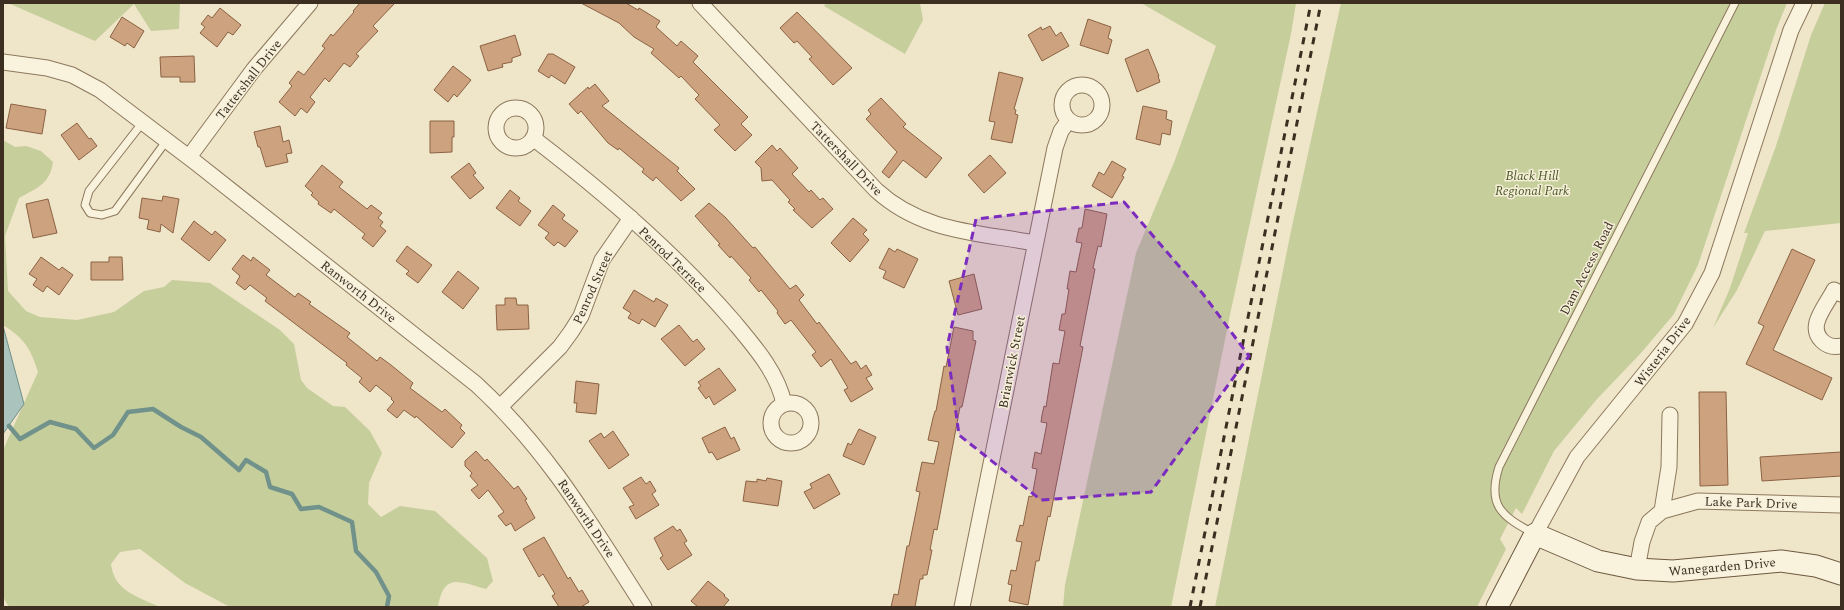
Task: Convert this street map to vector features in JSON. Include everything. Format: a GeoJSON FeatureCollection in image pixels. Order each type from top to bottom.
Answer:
{"type":"FeatureCollection","features":[{"type":"Feature","properties":{"kind":"street","name":"Tattershall Drive"},"geometry":{"type":"LineString","coordinates":[[189,157],[254,69],[310,3]]}},
{"type":"Feature","properties":{"kind":"street","name":"Wisteria Drive"},"geometry":{"type":"LineString","coordinates":[[1497,607],[1577,457],[1685,324],[1708,279],[1791,30],[1804,3]]}},
{"type":"Feature","properties":{"kind":"street","name":"Tattershall Drive"},"geometry":{"type":"LineString","coordinates":[[703,4],[876,190],[895,206],[918,218],[944,226],[1034,243]]}},
{"type":"Feature","properties":{"kind":"street","name":"Ranworth Drive"},"geometry":{"type":"LineString","coordinates":[[3,62],[33,65],[72,75],[100,90],[143,121],[457,368],[501,406],[555,470],[644,607]]}},
{"type":"Feature","properties":{"kind":"street","name":"Briarwick Street"},"geometry":{"type":"LineString","coordinates":[[962,607],[1034,243],[1055,148],[1060,131],[1069,120]]}},
{"type":"Feature","properties":{"kind":"street","name":"Penrod Terrace"},"geometry":{"type":"LineString","coordinates":[[533,138],[585,178],[675,258],[741,331],[777,380],[784,404]]}},
{"type":"Feature","properties":{"kind":"street","name":"Penrod Street"},"geometry":{"type":"LineString","coordinates":[[501,406],[560,347],[571,332],[582,316],[602,260],[631,218]]}},
{"type":"Feature","properties":{"kind":"street"},"geometry":{"type":"LineString","coordinates":[[1841,294],[1834,290],[1817,321],[1817,332],[1822,342],[1834,348],[1841,346]]}},
{"type":"Feature","properties":{"kind":"street"},"geometry":{"type":"LineString","coordinates":[[1662,511],[1669,466],[1670,414]]}},
{"type":"Feature","properties":{"kind":"street","name":"Lake Park Drive"},"geometry":{"type":"LineString","coordinates":[[1637,569],[1642,542],[1649,522],[1662,511],[1698,501],[1841,505]]}},
{"type":"Feature","properties":{"kind":"street","name":"Wanegarden Drive"},"geometry":{"type":"LineString","coordinates":[[1535,534],[1598,561],[1637,569],[1673,571],[1781,561],[1816,566],[1841,574]]}},
{"type":"Feature","properties":{"kind":"lane","name":"Dam Access Road"},"geometry":{"type":"LineString","coordinates":[[1535,534],[1507,518],[1499,506],[1494,490],[1495,479],[1499,467],[1735,3]]}},
{"type":"Feature","properties":{"kind":"lane"},"geometry":{"type":"LineString","coordinates":[[143,121],[89,191],[85,205],[90,213],[102,215],[115,211],[167,140]]}},
{"type":"Feature","properties":{"kind":"highlighted area"},"geometry":{"type":"Polygon","coordinates":[[[1124,202],[1203,294],[1249,356],[1151,492],[1041,500],[959,435],[947,347],[976,219],[1124,202]]]}},
{"type":"Feature","properties":{"kind":"green space"},"geometry":{"type":"Polygon","coordinates":[[[8,3],[180,3],[179,29],[151,31],[134,4],[95,41],[8,3]]]}},
{"type":"Feature","properties":{"kind":"green space"},"geometry":{"type":"Polygon","coordinates":[[[826,3],[920,3],[923,20],[905,54],[824,6],[826,3]]]}},
{"type":"Feature","properties":{"kind":"green space"},"geometry":{"type":"Polygon","coordinates":[[[1141,3],[1296,3],[1291,34],[1231,310],[1171,607],[1063,607],[1065,585],[1136,253],[1175,160],[1216,46],[1141,3]]]}},
{"type":"Feature","properties":{"kind":"green space","name":"Black Hill Regional Park"},"geometry":{"type":"Polygon","coordinates":[[[1341,3],[1787,3],[1776,30],[1698,265],[1674,314],[1641,353],[1597,399],[1554,451],[1522,514],[1516,508],[1500,539],[1506,549],[1477,607],[1215,607],[1291,231],[1341,3]]]}},
{"type":"Feature","properties":{"kind":"green space"},"geometry":{"type":"Polygon","coordinates":[[[1825,3],[1841,3],[1841,223],[1765,231],[1737,290],[1713,328],[1730,288],[1748,233],[1744,233],[1776,146],[1811,35],[1825,3]]]}},
{"type":"Feature","properties":{"kind":"green space"},"geometry":{"type":"Polygon","coordinates":[[[3,140],[15,147],[26,146],[41,151],[53,162],[49,176],[46,180],[37,188],[19,198],[5,236],[8,291],[26,311],[40,317],[77,320],[114,312],[144,291],[164,287],[172,280],[210,283],[280,330],[294,344],[301,380],[307,388],[333,406],[345,407],[370,431],[382,453],[369,483],[368,504],[381,517],[400,506],[435,511],[487,558],[493,581],[486,589],[461,582],[454,582],[444,588],[438,607],[230,607],[185,583],[140,549],[120,552],[111,564],[113,573],[117,581],[128,592],[160,607],[9,607],[3,597],[3,450],[38,372],[33,357],[26,345],[3,325],[3,140]]]}},
{"type":"Feature","properties":{"kind":"water"},"geometry":{"type":"Polygon","coordinates":[[[3,326],[24,404],[3,434],[3,326]]]}},
{"type":"Feature","properties":{"kind":"building"},"geometry":{"type":"Polygon","coordinates":[[[360,3],[395,3],[373,26],[378,31],[356,54],[359,56],[350,67],[344,63],[329,82],[325,78],[310,97],[315,102],[307,113],[301,108],[295,116],[279,102],[292,86],[289,83],[298,71],[304,75],[325,48],[322,46],[331,34],[333,36],[360,3]]]}},
{"type":"Feature","properties":{"kind":"building"},"geometry":{"type":"Polygon","coordinates":[[[581,3],[626,3],[638,10],[639,8],[660,21],[656,27],[677,46],[681,41],[698,56],[693,62],[748,117],[741,124],[752,135],[735,151],[714,130],[720,125],[695,99],[699,95],[681,76],[679,78],[651,53],[654,49],[634,37],[619,23],[581,3]]]}},
{"type":"Feature","properties":{"kind":"building"},"geometry":{"type":"Polygon","coordinates":[[[220,8],[241,25],[233,35],[228,32],[217,47],[200,33],[205,27],[201,24],[208,15],[212,18],[220,8]]]}},
{"type":"Feature","properties":{"kind":"building"},"geometry":{"type":"Polygon","coordinates":[[[797,12],[852,68],[833,85],[809,59],[812,57],[797,41],[794,43],[780,28],[797,12]]]}},
{"type":"Feature","properties":{"kind":"building"},"geometry":{"type":"Polygon","coordinates":[[[122,17],[144,31],[134,48],[127,43],[125,46],[110,37],[122,17]]]}},
{"type":"Feature","properties":{"kind":"building"},"geometry":{"type":"Polygon","coordinates":[[[1088,19],[1111,27],[1108,38],[1112,40],[1108,54],[1080,45],[1088,19]]]}},
{"type":"Feature","properties":{"kind":"building"},"geometry":{"type":"Polygon","coordinates":[[[1050,26],[1056,36],[1061,32],[1069,46],[1042,61],[1028,35],[1041,27],[1042,30],[1050,26]]]}},
{"type":"Feature","properties":{"kind":"building"},"geometry":{"type":"Polygon","coordinates":[[[515,35],[521,55],[512,58],[512,62],[502,64],[503,67],[488,71],[480,46],[515,35]]]}},
{"type":"Feature","properties":{"kind":"building"},"geometry":{"type":"Polygon","coordinates":[[[1148,49],[1160,82],[1137,92],[1125,59],[1148,49]]]}},
{"type":"Feature","properties":{"kind":"building"},"geometry":{"type":"Polygon","coordinates":[[[548,54],[553,54],[575,67],[565,84],[551,75],[549,78],[538,71],[548,54]]]}},
{"type":"Feature","properties":{"kind":"building"},"geometry":{"type":"Polygon","coordinates":[[[194,56],[195,82],[180,82],[180,77],[161,77],[160,57],[194,56]]]}},
{"type":"Feature","properties":{"kind":"building"},"geometry":{"type":"Polygon","coordinates":[[[453,66],[471,80],[457,97],[454,94],[448,102],[434,90],[453,66]]]}},
{"type":"Feature","properties":{"kind":"building"},"geometry":{"type":"Polygon","coordinates":[[[999,72],[1023,78],[1014,109],[1016,110],[1015,114],[1018,115],[1012,143],[991,139],[995,122],[989,121],[999,72]]]}},
{"type":"Feature","properties":{"kind":"building"},"geometry":{"type":"Polygon","coordinates":[[[595,84],[609,101],[602,106],[679,168],[677,171],[695,189],[681,201],[656,177],[653,181],[642,172],[644,169],[619,148],[618,150],[608,143],[581,111],[578,114],[569,104],[588,87],[589,89],[595,84]]]}},
{"type":"Feature","properties":{"kind":"building"},"geometry":{"type":"Polygon","coordinates":[[[881,98],[906,124],[903,127],[942,158],[926,178],[903,160],[889,178],[882,172],[897,152],[866,119],[871,114],[868,110],[881,98]]]}},
{"type":"Feature","properties":{"kind":"building"},"geometry":{"type":"Polygon","coordinates":[[[11,104],[46,110],[42,134],[6,128],[11,104]]]}},
{"type":"Feature","properties":{"kind":"building"},"geometry":{"type":"Polygon","coordinates":[[[1143,106],[1167,111],[1166,119],[1172,121],[1170,135],[1162,133],[1160,145],[1136,139],[1143,106]]]}},
{"type":"Feature","properties":{"kind":"building"},"geometry":{"type":"Polygon","coordinates":[[[430,121],[454,121],[452,152],[430,153],[430,121]]]}},
{"type":"Feature","properties":{"kind":"building"},"geometry":{"type":"Polygon","coordinates":[[[77,123],[89,139],[91,138],[97,146],[79,160],[61,135],[77,123]]]}},
{"type":"Feature","properties":{"kind":"building"},"geometry":{"type":"Polygon","coordinates":[[[280,126],[283,142],[289,140],[292,153],[286,154],[288,162],[266,167],[254,132],[280,126]]]}},
{"type":"Feature","properties":{"kind":"building"},"geometry":{"type":"Polygon","coordinates":[[[772,145],[777,151],[780,148],[798,168],[792,174],[809,192],[811,190],[820,200],[823,198],[833,209],[812,228],[793,210],[795,209],[788,202],[790,200],[772,180],[762,181],[761,168],[755,162],[772,145]]]}},
{"type":"Feature","properties":{"kind":"building"},"geometry":{"type":"Polygon","coordinates":[[[990,155],[1006,173],[984,193],[968,175],[990,155]]]}},
{"type":"Feature","properties":{"kind":"building"},"geometry":{"type":"Polygon","coordinates":[[[1112,161],[1126,169],[1122,176],[1124,177],[1112,198],[1092,186],[1099,172],[1104,175],[1112,161]]]}},
{"type":"Feature","properties":{"kind":"building"},"geometry":{"type":"Polygon","coordinates":[[[469,163],[476,173],[473,175],[484,188],[470,199],[451,177],[469,163]]]}},
{"type":"Feature","properties":{"kind":"building"},"geometry":{"type":"Polygon","coordinates":[[[322,165],[343,182],[339,187],[367,209],[371,205],[382,213],[378,218],[383,222],[380,226],[386,231],[373,247],[362,238],[365,234],[334,209],[331,213],[318,204],[319,202],[311,195],[313,193],[305,186],[322,165]]]}},
{"type":"Feature","properties":{"kind":"building"},"geometry":{"type":"Polygon","coordinates":[[[510,190],[520,198],[518,201],[531,211],[520,226],[496,208],[510,190]]]}},
{"type":"Feature","properties":{"kind":"building"},"geometry":{"type":"Polygon","coordinates":[[[163,196],[179,199],[173,233],[161,224],[160,232],[147,229],[149,220],[139,218],[142,198],[162,201],[163,196]]]}},
{"type":"Feature","properties":{"kind":"building"},"geometry":{"type":"Polygon","coordinates":[[[48,199],[57,233],[33,238],[26,204],[48,199]]]}},
{"type":"Feature","properties":{"kind":"building"},"geometry":{"type":"Polygon","coordinates":[[[709,203],[725,217],[753,248],[755,247],[790,289],[796,285],[804,295],[799,300],[817,324],[819,322],[851,364],[856,361],[861,369],[866,365],[872,375],[866,378],[873,389],[851,402],[844,390],[848,388],[831,359],[821,367],[812,355],[816,352],[791,320],[785,324],[777,313],[778,311],[761,290],[759,292],[749,280],[751,278],[731,256],[730,258],[718,245],[720,244],[695,216],[709,203]]]}},
{"type":"Feature","properties":{"kind":"building"},"geometry":{"type":"Polygon","coordinates":[[[553,205],[565,215],[562,219],[578,231],[565,247],[558,242],[554,246],[545,238],[549,233],[538,225],[553,205]]]}},
{"type":"Feature","properties":{"kind":"building"},"geometry":{"type":"Polygon","coordinates":[[[1085,209],[1107,214],[1101,247],[1098,246],[1093,268],[1095,269],[1080,346],[1083,347],[1050,517],[1048,516],[1039,561],[1036,561],[1028,605],[1009,601],[1012,585],[1008,584],[1011,570],[1016,571],[1022,542],[1016,541],[1020,525],[1023,526],[1029,496],[1032,497],[1037,469],[1032,468],[1035,452],[1041,454],[1047,423],[1041,422],[1042,415],[1044,406],[1046,407],[1053,363],[1059,364],[1065,331],[1059,330],[1062,314],[1065,314],[1070,271],[1076,272],[1082,243],[1076,242],[1079,228],[1082,228],[1085,209]]]}},
{"type":"Feature","properties":{"kind":"building"},"geometry":{"type":"Polygon","coordinates":[[[853,218],[867,230],[863,234],[869,240],[850,262],[831,243],[853,218]]]}},
{"type":"Feature","properties":{"kind":"building"},"geometry":{"type":"Polygon","coordinates":[[[194,221],[212,235],[215,231],[226,240],[209,261],[181,239],[194,221]]]}},
{"type":"Feature","properties":{"kind":"building"},"geometry":{"type":"Polygon","coordinates":[[[407,246],[432,265],[418,283],[406,274],[409,271],[396,261],[407,246]]]}},
{"type":"Feature","properties":{"kind":"building"},"geometry":{"type":"Polygon","coordinates":[[[889,248],[895,252],[897,249],[918,259],[904,288],[883,278],[886,271],[879,268],[889,248]]]}},
{"type":"Feature","properties":{"kind":"building"},"geometry":{"type":"Polygon","coordinates":[[[1792,249],[1815,260],[1773,350],[1832,378],[1822,400],[1746,364],[1764,326],[1758,323],[1792,249]]]}},
{"type":"Feature","properties":{"kind":"building"},"geometry":{"type":"Polygon","coordinates":[[[243,255],[251,261],[253,257],[270,270],[266,275],[295,297],[298,293],[311,302],[309,304],[350,333],[347,337],[377,361],[380,357],[391,365],[413,383],[410,388],[442,412],[445,409],[462,425],[460,428],[465,433],[452,448],[416,416],[415,418],[404,410],[397,418],[387,410],[394,402],[391,399],[392,398],[376,385],[370,392],[359,382],[362,378],[346,365],[347,363],[265,301],[267,298],[250,285],[245,290],[236,283],[240,276],[232,269],[243,255]]]}},
{"type":"Feature","properties":{"kind":"building"},"geometry":{"type":"Polygon","coordinates":[[[41,257],[59,270],[62,267],[73,275],[59,295],[47,286],[43,292],[33,285],[37,279],[29,274],[41,257]]]}},
{"type":"Feature","properties":{"kind":"building"},"geometry":{"type":"Polygon","coordinates":[[[109,257],[122,257],[123,280],[91,280],[91,262],[109,262],[109,257]]]}},
{"type":"Feature","properties":{"kind":"building"},"geometry":{"type":"Polygon","coordinates":[[[458,271],[479,288],[463,309],[442,292],[458,271]]]}},
{"type":"Feature","properties":{"kind":"building"},"geometry":{"type":"Polygon","coordinates":[[[974,274],[982,309],[958,315],[949,281],[974,274]]]}},
{"type":"Feature","properties":{"kind":"building"},"geometry":{"type":"Polygon","coordinates":[[[634,290],[654,302],[656,298],[668,305],[655,327],[642,319],[639,324],[628,318],[631,313],[623,308],[634,290]]]}},
{"type":"Feature","properties":{"kind":"building"},"geometry":{"type":"Polygon","coordinates":[[[505,298],[516,298],[517,305],[528,305],[529,329],[497,330],[496,305],[505,305],[505,298]]]}},
{"type":"Feature","properties":{"kind":"building"},"geometry":{"type":"Polygon","coordinates":[[[679,325],[693,342],[697,339],[705,349],[685,366],[661,339],[679,325]]]}},
{"type":"Feature","properties":{"kind":"building"},"geometry":{"type":"Polygon","coordinates":[[[954,327],[973,331],[973,340],[976,341],[962,407],[960,407],[937,530],[934,529],[927,575],[923,575],[923,579],[920,579],[915,607],[891,607],[894,594],[898,595],[907,546],[909,546],[920,492],[916,491],[922,462],[934,464],[939,442],[928,440],[936,411],[944,366],[946,367],[954,327]]]}},
{"type":"Feature","properties":{"kind":"building"},"geometry":{"type":"Polygon","coordinates":[[[719,368],[736,390],[714,405],[709,396],[706,399],[698,388],[701,386],[698,382],[719,368]]]}},
{"type":"Feature","properties":{"kind":"building"},"geometry":{"type":"Polygon","coordinates":[[[576,381],[599,384],[596,414],[576,412],[577,403],[574,403],[576,381]]]}},
{"type":"Feature","properties":{"kind":"building"},"geometry":{"type":"Polygon","coordinates":[[[1699,392],[1726,392],[1728,485],[1700,486],[1699,392]]]}},
{"type":"Feature","properties":{"kind":"building"},"geometry":{"type":"Polygon","coordinates":[[[725,427],[731,439],[734,437],[740,450],[717,460],[712,452],[709,453],[702,438],[725,427]]]}},
{"type":"Feature","properties":{"kind":"building"},"geometry":{"type":"Polygon","coordinates":[[[859,429],[876,437],[864,465],[843,456],[848,443],[851,445],[859,429]]]}},
{"type":"Feature","properties":{"kind":"building"},"geometry":{"type":"Polygon","coordinates":[[[613,431],[629,455],[609,469],[589,441],[601,433],[604,438],[613,431]]]}},
{"type":"Feature","properties":{"kind":"building"},"geometry":{"type":"Polygon","coordinates":[[[476,451],[485,461],[487,459],[514,489],[518,486],[527,499],[525,500],[535,518],[515,531],[511,523],[506,526],[498,516],[504,512],[488,490],[479,499],[471,490],[478,485],[470,476],[472,473],[465,466],[465,461],[476,451]]]}},
{"type":"Feature","properties":{"kind":"building"},"geometry":{"type":"Polygon","coordinates":[[[1841,452],[1841,476],[1762,481],[1760,457],[1841,452]]]}},
{"type":"Feature","properties":{"kind":"building"},"geometry":{"type":"Polygon","coordinates":[[[829,474],[840,494],[814,509],[804,492],[812,488],[810,484],[829,474]]]}},
{"type":"Feature","properties":{"kind":"building"},"geometry":{"type":"Polygon","coordinates":[[[641,477],[646,484],[650,481],[656,491],[652,494],[659,505],[636,519],[629,507],[634,505],[623,488],[641,477]]]}},
{"type":"Feature","properties":{"kind":"building"},"geometry":{"type":"Polygon","coordinates":[[[767,478],[782,481],[778,506],[743,501],[746,481],[757,482],[757,479],[766,481],[767,478]]]}},
{"type":"Feature","properties":{"kind":"building"},"geometry":{"type":"Polygon","coordinates":[[[673,526],[677,531],[680,529],[687,541],[684,543],[692,555],[668,570],[660,558],[663,556],[654,538],[673,526]]]}},
{"type":"Feature","properties":{"kind":"building"},"geometry":{"type":"Polygon","coordinates":[[[544,537],[568,579],[570,577],[579,592],[582,590],[589,602],[581,607],[559,607],[552,596],[555,594],[543,574],[539,577],[523,549],[544,537]]]}},
{"type":"Feature","properties":{"kind":"building"},"geometry":{"type":"Polygon","coordinates":[[[708,581],[729,600],[723,607],[698,607],[691,601],[708,581]]]}},
{"type":"Feature","properties":{"kind":"waterway"},"geometry":{"type":"LineString","coordinates":[[9,426],[20,439],[50,422],[76,429],[94,448],[113,435],[128,412],[153,409],[181,427],[201,437],[239,470],[246,460],[266,472],[270,487],[292,494],[301,509],[319,507],[352,522],[356,551],[376,572],[389,596],[387,607]]}},
{"type":"Feature","properties":{"kind":"railway"},"geometry":{"type":"LineString","coordinates":[[1190,607],[1311,3]]}},
{"type":"Feature","properties":{"kind":"railway"},"geometry":{"type":"LineString","coordinates":[[1200,607],[1321,3]]}}]}
